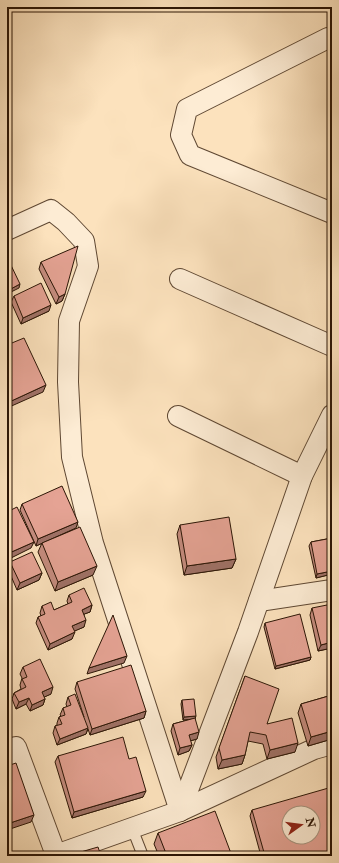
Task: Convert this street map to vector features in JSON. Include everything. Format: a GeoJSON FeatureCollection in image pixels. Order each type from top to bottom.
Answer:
{"type":"FeatureCollection","features":[{"type":"Feature","properties":{"kind":"street"},"geometry":{"type":"LineString","coordinates":[[328,38],[187,109],[181,135],[190,155],[332,213]]}},
{"type":"Feature","properties":{"kind":"street"},"geometry":{"type":"LineString","coordinates":[[7,230],[51,210],[66,222],[84,241],[88,266],[68,321],[68,382],[72,457],[93,543],[180,811]]}},
{"type":"Feature","properties":{"kind":"street"},"geometry":{"type":"LineString","coordinates":[[180,280],[332,346]]}},
{"type":"Feature","properties":{"kind":"street"},"geometry":{"type":"LineString","coordinates":[[180,811],[259,601],[302,476],[332,415]]}},
{"type":"Feature","properties":{"kind":"street"},"geometry":{"type":"LineString","coordinates":[[178,416],[302,476]]}},
{"type":"Feature","properties":{"kind":"street"},"geometry":{"type":"LineString","coordinates":[[259,601],[332,590]]}},
{"type":"Feature","properties":{"kind":"street"},"geometry":{"type":"LineString","coordinates":[[7,750],[16,747],[55,856],[180,811],[314,749],[332,744]]}},
{"type":"Feature","properties":{"kind":"lane"},"geometry":{"type":"LineString","coordinates":[[132,828],[143,856]]}},
{"type":"Feature","properties":{"kind":"building"},"geometry":{"type":"Polygon","coordinates":[[[78,246],[65,294],[59,297],[41,262],[78,246]]]}},
{"type":"Feature","properties":{"kind":"building"},"geometry":{"type":"Polygon","coordinates":[[[7,259],[20,284],[7,291],[7,259]]]}},
{"type":"Feature","properties":{"kind":"building"},"geometry":{"type":"Polygon","coordinates":[[[41,283],[51,305],[23,318],[14,296],[41,283]]]}},
{"type":"Feature","properties":{"kind":"building"},"geometry":{"type":"Polygon","coordinates":[[[24,338],[46,385],[7,403],[7,345],[24,338]]]}},
{"type":"Feature","properties":{"kind":"building"},"geometry":{"type":"Polygon","coordinates":[[[62,486],[78,522],[38,539],[22,504],[62,486]]]}},
{"type":"Feature","properties":{"kind":"building"},"geometry":{"type":"Polygon","coordinates":[[[17,507],[34,542],[7,554],[7,512],[17,507]]]}},
{"type":"Feature","properties":{"kind":"building"},"geometry":{"type":"Polygon","coordinates":[[[229,517],[236,559],[187,566],[180,525],[229,517]]]}},
{"type":"Feature","properties":{"kind":"building"},"geometry":{"type":"Polygon","coordinates":[[[80,527],[97,566],[58,582],[42,543],[80,527]]]}},
{"type":"Feature","properties":{"kind":"building"},"geometry":{"type":"Polygon","coordinates":[[[332,538],[332,571],[317,574],[311,542],[332,538]]]}},
{"type":"Feature","properties":{"kind":"building"},"geometry":{"type":"Polygon","coordinates":[[[32,552],[42,573],[20,583],[10,562],[32,552]]]}},
{"type":"Feature","properties":{"kind":"building"},"geometry":{"type":"Polygon","coordinates":[[[84,588],[92,605],[82,610],[86,620],[72,626],[75,632],[50,644],[38,617],[45,614],[42,606],[51,602],[54,610],[72,602],[69,595],[84,588]]]}},
{"type":"Feature","properties":{"kind":"building"},"geometry":{"type":"Polygon","coordinates":[[[332,604],[332,642],[321,645],[312,608],[332,604]]]}},
{"type":"Feature","properties":{"kind":"building"},"geometry":{"type":"Polygon","coordinates":[[[300,614],[311,657],[276,666],[265,623],[300,614]]]}},
{"type":"Feature","properties":{"kind":"building"},"geometry":{"type":"Polygon","coordinates":[[[113,615],[127,656],[89,668],[113,615]]]}},
{"type":"Feature","properties":{"kind":"building"},"geometry":{"type":"Polygon","coordinates":[[[40,659],[53,687],[42,692],[45,699],[32,705],[29,698],[19,702],[14,693],[26,687],[22,679],[27,677],[23,667],[40,659]]]}},
{"type":"Feature","properties":{"kind":"building"},"geometry":{"type":"Polygon","coordinates":[[[131,665],[146,711],[92,729],[77,682],[131,665]]]}},
{"type":"Feature","properties":{"kind":"building"},"geometry":{"type":"Polygon","coordinates":[[[245,676],[279,689],[267,724],[292,718],[298,743],[270,750],[266,735],[250,732],[245,755],[222,760],[219,748],[245,676]]]}},
{"type":"Feature","properties":{"kind":"building"},"geometry":{"type":"Polygon","coordinates":[[[75,694],[88,728],[60,739],[55,726],[62,724],[59,717],[65,715],[63,708],[71,705],[68,697],[75,694]]]}},
{"type":"Feature","properties":{"kind":"building"},"geometry":{"type":"Polygon","coordinates":[[[332,695],[332,731],[311,737],[301,704],[332,695]]]}},
{"type":"Feature","properties":{"kind":"building"},"geometry":{"type":"Polygon","coordinates":[[[194,699],[196,716],[184,717],[182,700],[194,699]]]}},
{"type":"Feature","properties":{"kind":"building"},"geometry":{"type":"Polygon","coordinates":[[[195,718],[199,732],[189,735],[192,745],[180,748],[173,724],[195,718]]]}},
{"type":"Feature","properties":{"kind":"building"},"geometry":{"type":"Polygon","coordinates":[[[123,737],[129,759],[136,757],[146,791],[74,812],[58,756],[123,737]]]}},
{"type":"Feature","properties":{"kind":"building"},"geometry":{"type":"Polygon","coordinates":[[[16,763],[34,815],[7,824],[7,766],[16,763]]]}},
{"type":"Feature","properties":{"kind":"building"},"geometry":{"type":"Polygon","coordinates":[[[332,787],[332,856],[265,856],[252,810],[332,787]]]}},
{"type":"Feature","properties":{"kind":"building"},"geometry":{"type":"Polygon","coordinates":[[[215,811],[232,856],[167,856],[158,833],[215,811]]]}},
{"type":"Feature","properties":{"kind":"building"},"geometry":{"type":"Polygon","coordinates":[[[98,847],[101,856],[67,856],[98,847]]]}}]}
